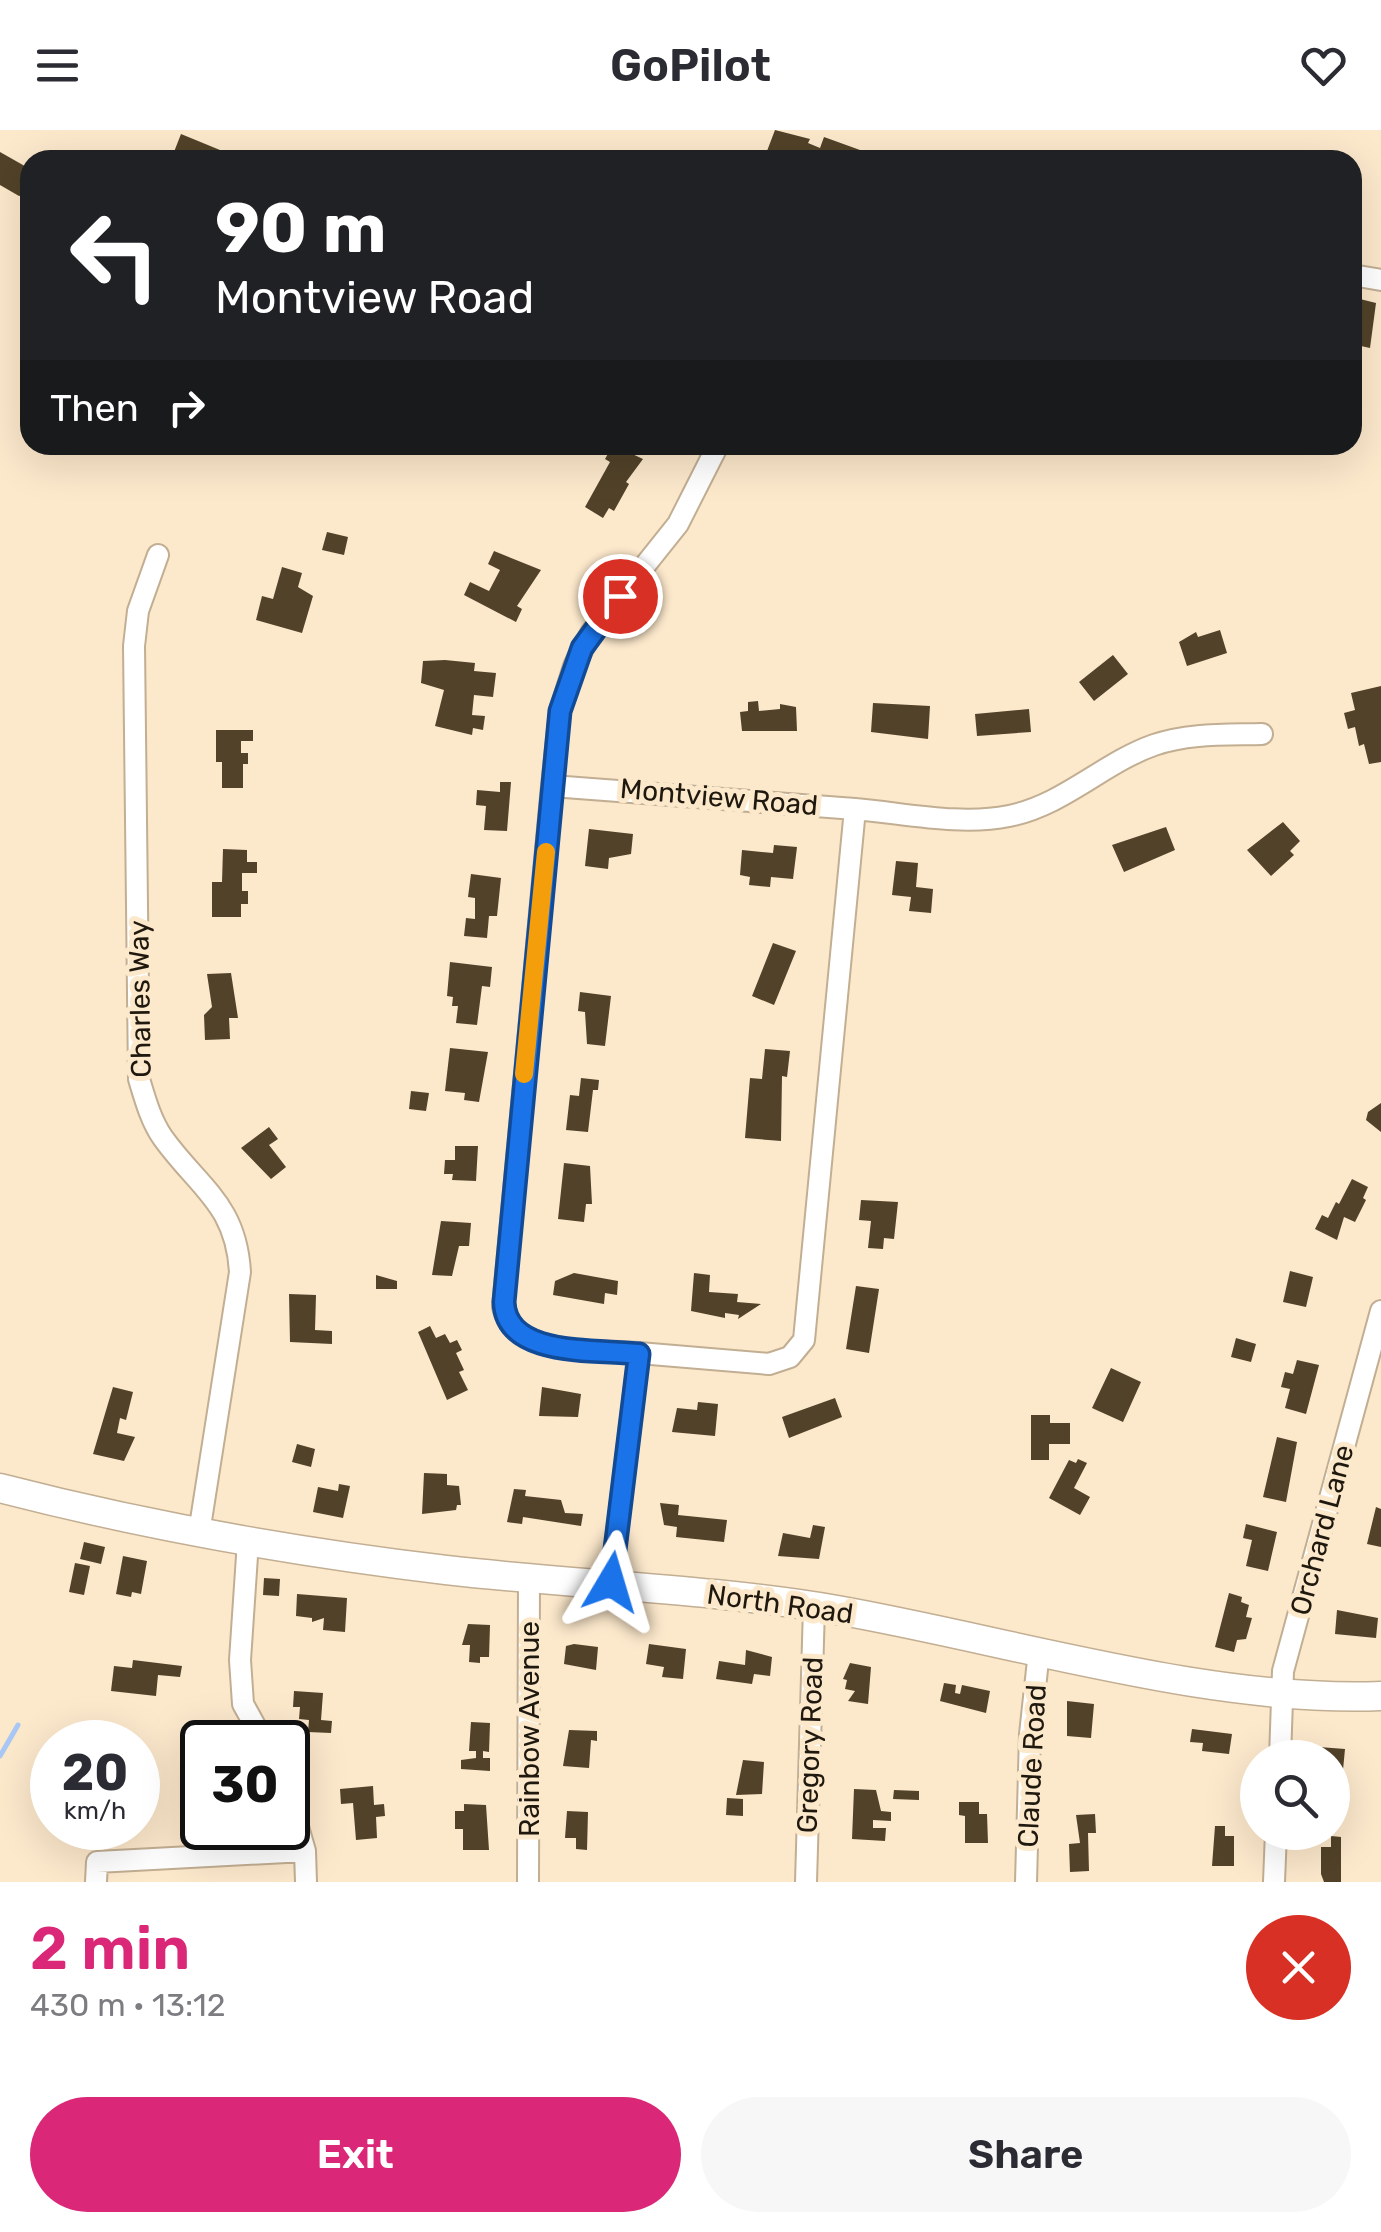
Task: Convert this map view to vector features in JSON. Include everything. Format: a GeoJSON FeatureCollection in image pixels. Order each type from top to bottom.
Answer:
{"type":"FeatureCollection","features":[{"type":"Feature","properties":{"kind":"main road","name":"North Road"},"geometry":{"type":"LineString","coordinates":[[0,1488],[110,1516],[248,1542],[448,1570],[611,1582],[814,1607],[1282,1691],[1381,1696]]}},
{"type":"Feature","properties":{"kind":"street"},"geometry":{"type":"LineString","coordinates":[[552,786],[560,711],[574,666],[591,634],[678,524],[713,455]]}},
{"type":"Feature","properties":{"kind":"street","name":"Charles Way"},"geometry":{"type":"LineString","coordinates":[[158,555],[138,611],[134,646],[139,1079],[163,1138],[229,1218],[237,1238],[240,1272],[199,1533]]}},
{"type":"Feature","properties":{"kind":"street"},"geometry":{"type":"LineString","coordinates":[[855,809],[980,820],[1011,816],[1048,804],[1152,746],[1204,736],[1262,734]]}},
{"type":"Feature","properties":{"kind":"street","name":"Montview Road"},"geometry":{"type":"LineString","coordinates":[[552,786],[855,809],[804,1340],[790,1357],[770,1364],[531,1342],[512,1329],[504,1308],[552,786]]}},
{"type":"Feature","properties":{"kind":"street","name":"Orchard Lane"},"geometry":{"type":"LineString","coordinates":[[1281,1740],[1283,1671],[1381,1311]]}},
{"type":"Feature","properties":{"kind":"street"},"geometry":{"type":"LineString","coordinates":[[611,1582],[639,1354]]}},
{"type":"Feature","properties":{"kind":"street"},"geometry":{"type":"LineString","coordinates":[[248,1542],[242,1690],[243,1704],[252,1720]]}},
{"type":"Feature","properties":{"kind":"street","name":"Rainbow Avenue"},"geometry":{"type":"LineString","coordinates":[[528,1882],[529,1576]]}},
{"type":"Feature","properties":{"kind":"street","name":"Gregory Road"},"geometry":{"type":"LineString","coordinates":[[806,1882],[814,1607]]}},
{"type":"Feature","properties":{"kind":"street","name":"Claude Road"},"geometry":{"type":"LineString","coordinates":[[1026,1882],[1038,1650]]}},
{"type":"Feature","properties":{"kind":"street"},"geometry":{"type":"LineString","coordinates":[[1274,1882],[1275,1850]]}},
{"type":"Feature","properties":{"kind":"street"},"geometry":{"type":"LineString","coordinates":[[96,1882],[97,1862],[305,1852],[306,1882]]}},
{"type":"Feature","properties":{"kind":"building"},"geometry":{"type":"Polygon","coordinates":[[[775,130],[810,139],[808,143],[820,148],[824,137],[860,150],[767,150],[775,130]]]}},
{"type":"Feature","properties":{"kind":"building"},"geometry":{"type":"Polygon","coordinates":[[[181,134],[220,150],[175,150],[181,134]]]}},
{"type":"Feature","properties":{"kind":"building"},"geometry":{"type":"Polygon","coordinates":[[[0,152],[20,163],[20,196],[0,185],[0,152]]]}},
{"type":"Feature","properties":{"kind":"building"},"geometry":{"type":"Polygon","coordinates":[[[1362,300],[1376,303],[1370,348],[1362,346],[1362,300]]]}},
{"type":"Feature","properties":{"kind":"building"},"geometry":{"type":"Polygon","coordinates":[[[607,455],[634,455],[643,459],[626,482],[629,484],[614,511],[609,508],[603,518],[585,507],[610,462],[605,459],[607,455]]]}},
{"type":"Feature","properties":{"kind":"building"},"geometry":{"type":"Polygon","coordinates":[[[327,532],[348,537],[344,555],[322,550],[327,532]]]}},
{"type":"Feature","properties":{"kind":"building"},"geometry":{"type":"Polygon","coordinates":[[[494,551],[541,570],[517,606],[522,609],[516,622],[464,595],[470,582],[489,591],[500,570],[488,564],[494,551]]]}},
{"type":"Feature","properties":{"kind":"building"},"geometry":{"type":"Polygon","coordinates":[[[282,567],[302,573],[298,587],[313,596],[302,633],[256,620],[262,596],[273,599],[282,567]]]}},
{"type":"Feature","properties":{"kind":"building"},"geometry":{"type":"Polygon","coordinates":[[[1220,630],[1227,653],[1187,666],[1179,642],[1196,632],[1198,637],[1220,630]]]}},
{"type":"Feature","properties":{"kind":"building"},"geometry":{"type":"Polygon","coordinates":[[[1113,655],[1128,674],[1094,701],[1079,682],[1113,655]]]}},
{"type":"Feature","properties":{"kind":"building"},"geometry":{"type":"Polygon","coordinates":[[[423,661],[475,663],[474,671],[496,673],[493,697],[474,695],[472,715],[485,716],[483,730],[473,728],[472,735],[435,726],[444,690],[421,683],[423,661]]]}},
{"type":"Feature","properties":{"kind":"building"},"geometry":{"type":"Polygon","coordinates":[[[1381,686],[1381,762],[1369,764],[1364,744],[1359,746],[1355,727],[1348,729],[1344,713],[1355,710],[1351,693],[1381,686]]]}},
{"type":"Feature","properties":{"kind":"building"},"geometry":{"type":"Polygon","coordinates":[[[758,701],[759,711],[780,709],[780,704],[796,707],[797,731],[742,731],[740,712],[748,711],[748,702],[758,701]]]}},
{"type":"Feature","properties":{"kind":"building"},"geometry":{"type":"Polygon","coordinates":[[[873,703],[930,706],[928,739],[871,732],[873,703]]]}},
{"type":"Feature","properties":{"kind":"building"},"geometry":{"type":"Polygon","coordinates":[[[1029,709],[1031,732],[977,736],[975,714],[1029,709]]]}},
{"type":"Feature","properties":{"kind":"building"},"geometry":{"type":"Polygon","coordinates":[[[216,730],[253,730],[253,741],[241,741],[241,753],[248,753],[248,764],[243,764],[243,788],[222,788],[222,762],[216,762],[216,730]]]}},
{"type":"Feature","properties":{"kind":"building"},"geometry":{"type":"Polygon","coordinates":[[[500,782],[511,782],[507,831],[484,830],[486,806],[476,805],[477,790],[500,792],[500,782]]]}},
{"type":"Feature","properties":{"kind":"building"},"geometry":{"type":"Polygon","coordinates":[[[1283,822],[1300,841],[1290,851],[1294,855],[1271,876],[1247,850],[1283,822]]]}},
{"type":"Feature","properties":{"kind":"building"},"geometry":{"type":"Polygon","coordinates":[[[1166,827],[1175,850],[1124,872],[1112,845],[1166,827]]]}},
{"type":"Feature","properties":{"kind":"building"},"geometry":{"type":"Polygon","coordinates":[[[589,829],[633,834],[631,854],[609,858],[608,869],[585,866],[589,829]]]}},
{"type":"Feature","properties":{"kind":"building"},"geometry":{"type":"Polygon","coordinates":[[[774,845],[797,847],[793,879],[771,877],[770,887],[749,885],[750,877],[740,875],[742,850],[773,853],[774,845]]]}},
{"type":"Feature","properties":{"kind":"building"},"geometry":{"type":"Polygon","coordinates":[[[223,849],[247,850],[247,862],[257,862],[257,873],[242,873],[242,891],[248,891],[248,904],[241,904],[241,917],[212,917],[212,882],[222,882],[223,849]]]}},
{"type":"Feature","properties":{"kind":"building"},"geometry":{"type":"Polygon","coordinates":[[[896,861],[918,863],[916,887],[933,889],[931,913],[909,911],[911,897],[892,895],[896,861]]]}},
{"type":"Feature","properties":{"kind":"building"},"geometry":{"type":"Polygon","coordinates":[[[471,874],[501,878],[497,916],[489,916],[487,938],[464,936],[466,918],[475,919],[475,898],[468,897],[471,874]]]}},
{"type":"Feature","properties":{"kind":"building"},"geometry":{"type":"Polygon","coordinates":[[[773,943],[796,951],[774,1005],[752,996],[773,943]]]}},
{"type":"Feature","properties":{"kind":"building"},"geometry":{"type":"Polygon","coordinates":[[[450,962],[492,967],[490,987],[482,986],[477,1025],[456,1023],[458,1006],[452,1006],[453,997],[447,996],[450,962]]]}},
{"type":"Feature","properties":{"kind":"building"},"geometry":{"type":"Polygon","coordinates":[[[231,973],[238,1018],[229,1018],[230,1039],[205,1040],[204,1015],[212,1007],[207,974],[231,973]]]}},
{"type":"Feature","properties":{"kind":"building"},"geometry":{"type":"Polygon","coordinates":[[[580,992],[611,996],[605,1046],[587,1044],[585,1012],[578,1011],[580,992]]]}},
{"type":"Feature","properties":{"kind":"building"},"geometry":{"type":"Polygon","coordinates":[[[450,1048],[488,1052],[479,1102],[464,1100],[465,1093],[445,1091],[450,1048]]]}},
{"type":"Feature","properties":{"kind":"building"},"geometry":{"type":"Polygon","coordinates":[[[765,1049],[790,1051],[787,1077],[782,1076],[781,1141],[745,1138],[750,1078],[762,1079],[765,1049]]]}},
{"type":"Feature","properties":{"kind":"building"},"geometry":{"type":"Polygon","coordinates":[[[581,1078],[599,1080],[598,1090],[593,1090],[588,1132],[566,1130],[570,1095],[579,1096],[581,1078]]]}},
{"type":"Feature","properties":{"kind":"building"},"geometry":{"type":"Polygon","coordinates":[[[411,1091],[429,1093],[426,1111],[409,1109],[411,1091]]]}},
{"type":"Feature","properties":{"kind":"building"},"geometry":{"type":"Polygon","coordinates":[[[1381,1103],[1381,1132],[1366,1120],[1368,1112],[1381,1103]]]}},
{"type":"Feature","properties":{"kind":"building"},"geometry":{"type":"Polygon","coordinates":[[[269,1127],[278,1139],[269,1145],[286,1167],[271,1179],[241,1148],[269,1127]]]}},
{"type":"Feature","properties":{"kind":"building"},"geometry":{"type":"Polygon","coordinates":[[[455,1146],[478,1146],[476,1181],[452,1180],[453,1174],[444,1174],[445,1160],[455,1160],[455,1146]]]}},
{"type":"Feature","properties":{"kind":"building"},"geometry":{"type":"Polygon","coordinates":[[[564,1163],[590,1166],[592,1204],[586,1204],[584,1222],[558,1219],[564,1163]]]}},
{"type":"Feature","properties":{"kind":"building"},"geometry":{"type":"Polygon","coordinates":[[[1352,1179],[1368,1187],[1363,1198],[1366,1200],[1355,1222],[1344,1217],[1337,1240],[1315,1229],[1322,1215],[1328,1218],[1336,1202],[1339,1204],[1352,1179]]]}},
{"type":"Feature","properties":{"kind":"building"},"geometry":{"type":"Polygon","coordinates":[[[861,1200],[898,1202],[894,1239],[884,1238],[883,1249],[868,1248],[871,1221],[859,1220],[861,1200]]]}},
{"type":"Feature","properties":{"kind":"building"},"geometry":{"type":"Polygon","coordinates":[[[441,1221],[471,1223],[469,1246],[459,1246],[452,1276],[432,1275],[441,1221]]]}},
{"type":"Feature","properties":{"kind":"building"},"geometry":{"type":"Polygon","coordinates":[[[1290,1271],[1313,1277],[1306,1307],[1283,1302],[1290,1271]]]}},
{"type":"Feature","properties":{"kind":"building"},"geometry":{"type":"Polygon","coordinates":[[[574,1273],[618,1281],[617,1295],[605,1293],[604,1304],[553,1295],[555,1281],[574,1273]]]}},
{"type":"Feature","properties":{"kind":"building"},"geometry":{"type":"Polygon","coordinates":[[[694,1273],[710,1275],[709,1292],[738,1294],[737,1302],[761,1304],[738,1319],[739,1315],[725,1313],[725,1318],[691,1311],[694,1273]]]}},
{"type":"Feature","properties":{"kind":"building"},"geometry":{"type":"Polygon","coordinates":[[[376,1275],[397,1281],[397,1289],[376,1289],[376,1275]]]}},
{"type":"Feature","properties":{"kind":"building"},"geometry":{"type":"Polygon","coordinates":[[[856,1286],[879,1289],[869,1353],[846,1349],[856,1286]]]}},
{"type":"Feature","properties":{"kind":"building"},"geometry":{"type":"Polygon","coordinates":[[[289,1294],[316,1295],[315,1330],[332,1331],[332,1344],[290,1342],[289,1294]]]}},
{"type":"Feature","properties":{"kind":"building"},"geometry":{"type":"Polygon","coordinates":[[[430,1326],[436,1338],[445,1334],[450,1343],[457,1340],[462,1350],[456,1353],[464,1370],[459,1372],[468,1390],[447,1400],[418,1332],[430,1326]]]}},
{"type":"Feature","properties":{"kind":"building"},"geometry":{"type":"Polygon","coordinates":[[[1236,1338],[1256,1344],[1251,1362],[1231,1357],[1236,1338]]]}},
{"type":"Feature","properties":{"kind":"building"},"geometry":{"type":"Polygon","coordinates":[[[1297,1360],[1319,1365],[1306,1414],[1285,1408],[1290,1389],[1281,1387],[1285,1372],[1293,1374],[1297,1360]]]}},
{"type":"Feature","properties":{"kind":"building"},"geometry":{"type":"Polygon","coordinates":[[[1111,1368],[1141,1382],[1123,1422],[1092,1408],[1111,1368]]]}},
{"type":"Feature","properties":{"kind":"building"},"geometry":{"type":"Polygon","coordinates":[[[113,1387],[133,1392],[126,1420],[120,1418],[117,1433],[135,1437],[124,1461],[93,1454],[113,1387]]]}},
{"type":"Feature","properties":{"kind":"building"},"geometry":{"type":"Polygon","coordinates":[[[542,1387],[581,1394],[578,1417],[539,1416],[542,1387]]]}},
{"type":"Feature","properties":{"kind":"building"},"geometry":{"type":"Polygon","coordinates":[[[835,1398],[842,1417],[789,1438],[782,1417],[835,1398]]]}},
{"type":"Feature","properties":{"kind":"building"},"geometry":{"type":"Polygon","coordinates":[[[698,1402],[718,1404],[715,1436],[672,1432],[677,1408],[697,1410],[698,1402]]]}},
{"type":"Feature","properties":{"kind":"building"},"geometry":{"type":"Polygon","coordinates":[[[1031,1415],[1050,1415],[1050,1423],[1070,1423],[1070,1444],[1049,1444],[1049,1460],[1031,1460],[1031,1415]]]}},
{"type":"Feature","properties":{"kind":"building"},"geometry":{"type":"Polygon","coordinates":[[[1277,1437],[1297,1442],[1286,1502],[1263,1497],[1277,1437]]]}},
{"type":"Feature","properties":{"kind":"building"},"geometry":{"type":"Polygon","coordinates":[[[297,1444],[315,1449],[311,1467],[292,1462],[297,1444]]]}},
{"type":"Feature","properties":{"kind":"building"},"geometry":{"type":"Polygon","coordinates":[[[1078,1459],[1087,1463],[1074,1488],[1090,1497],[1080,1515],[1049,1498],[1069,1460],[1076,1463],[1078,1459]]]}},
{"type":"Feature","properties":{"kind":"building"},"geometry":{"type":"Polygon","coordinates":[[[424,1473],[447,1474],[447,1485],[459,1486],[461,1505],[456,1510],[422,1514],[424,1473]]]}},
{"type":"Feature","properties":{"kind":"building"},"geometry":{"type":"Polygon","coordinates":[[[339,1484],[350,1486],[343,1518],[313,1512],[318,1487],[338,1491],[339,1484]]]}},
{"type":"Feature","properties":{"kind":"building"},"geometry":{"type":"Polygon","coordinates":[[[514,1489],[526,1490],[525,1496],[561,1500],[565,1513],[583,1514],[581,1526],[523,1517],[522,1524],[507,1522],[514,1489]]]}},
{"type":"Feature","properties":{"kind":"building"},"geometry":{"type":"Polygon","coordinates":[[[660,1503],[679,1505],[678,1515],[727,1520],[724,1542],[676,1537],[677,1527],[664,1525],[660,1503]]]}},
{"type":"Feature","properties":{"kind":"building"},"geometry":{"type":"Polygon","coordinates":[[[1376,1507],[1381,1509],[1381,1547],[1367,1544],[1376,1507]]]}},
{"type":"Feature","properties":{"kind":"building"},"geometry":{"type":"Polygon","coordinates":[[[1246,1524],[1277,1532],[1268,1571],[1246,1566],[1252,1540],[1243,1538],[1246,1524]]]}},
{"type":"Feature","properties":{"kind":"building"},"geometry":{"type":"Polygon","coordinates":[[[813,1525],[825,1527],[819,1559],[778,1556],[783,1533],[810,1538],[813,1525]]]}},
{"type":"Feature","properties":{"kind":"building"},"geometry":{"type":"Polygon","coordinates":[[[84,1542],[105,1547],[101,1564],[80,1559],[84,1542]]]}},
{"type":"Feature","properties":{"kind":"building"},"geometry":{"type":"Polygon","coordinates":[[[123,1556],[147,1561],[141,1594],[116,1594],[123,1556]]]}},
{"type":"Feature","properties":{"kind":"building"},"geometry":{"type":"Polygon","coordinates":[[[75,1563],[90,1566],[84,1595],[69,1592],[75,1563]]]}},
{"type":"Feature","properties":{"kind":"building"},"geometry":{"type":"Polygon","coordinates":[[[264,1578],[280,1579],[279,1596],[263,1595],[264,1578]]]}},
{"type":"Feature","properties":{"kind":"building"},"geometry":{"type":"Polygon","coordinates":[[[1229,1593],[1242,1597],[1241,1602],[1249,1605],[1246,1617],[1252,1618],[1246,1639],[1237,1640],[1234,1652],[1215,1647],[1229,1593]]]}},
{"type":"Feature","properties":{"kind":"building"},"geometry":{"type":"Polygon","coordinates":[[[297,1594],[347,1598],[345,1632],[323,1630],[324,1618],[312,1622],[312,1618],[296,1616],[297,1594]]]}},
{"type":"Feature","properties":{"kind":"building"},"geometry":{"type":"Polygon","coordinates":[[[1337,1610],[1378,1618],[1376,1638],[1335,1634],[1337,1610]]]}},
{"type":"Feature","properties":{"kind":"building"},"geometry":{"type":"Polygon","coordinates":[[[468,1624],[490,1625],[489,1657],[480,1657],[480,1663],[469,1662],[470,1645],[462,1645],[468,1624]]]}},
{"type":"Feature","properties":{"kind":"building"},"geometry":{"type":"Polygon","coordinates":[[[649,1644],[686,1649],[683,1679],[662,1677],[664,1667],[646,1664],[649,1644]]]}},
{"type":"Feature","properties":{"kind":"building"},"geometry":{"type":"Polygon","coordinates":[[[566,1646],[598,1647],[596,1670],[564,1664],[566,1646]]]}},
{"type":"Feature","properties":{"kind":"building"},"geometry":{"type":"Polygon","coordinates":[[[746,1650],[772,1657],[770,1676],[754,1674],[752,1684],[716,1679],[719,1661],[745,1665],[746,1650]]]}},
{"type":"Feature","properties":{"kind":"building"},"geometry":{"type":"Polygon","coordinates":[[[133,1660],[182,1666],[180,1677],[158,1675],[156,1696],[111,1691],[114,1666],[132,1668],[133,1660]]]}},
{"type":"Feature","properties":{"kind":"building"},"geometry":{"type":"Polygon","coordinates":[[[850,1663],[871,1667],[868,1704],[848,1701],[855,1691],[845,1689],[847,1680],[843,1679],[850,1663]]]}},
{"type":"Feature","properties":{"kind":"building"},"geometry":{"type":"Polygon","coordinates":[[[944,1683],[956,1685],[955,1693],[960,1694],[962,1685],[990,1691],[986,1713],[940,1701],[944,1683]]]}},
{"type":"Feature","properties":{"kind":"building"},"geometry":{"type":"Polygon","coordinates":[[[294,1691],[323,1693],[321,1720],[332,1721],[331,1733],[310,1732],[310,1720],[299,1719],[300,1707],[293,1707],[294,1691]]]}},
{"type":"Feature","properties":{"kind":"building"},"geometry":{"type":"Polygon","coordinates":[[[1067,1701],[1094,1704],[1091,1738],[1067,1736],[1067,1701]]]}},
{"type":"Feature","properties":{"kind":"building"},"geometry":{"type":"Polygon","coordinates":[[[471,1722],[490,1723],[489,1752],[483,1751],[483,1758],[490,1758],[490,1771],[461,1769],[461,1760],[476,1758],[476,1751],[469,1751],[471,1722]]]}},
{"type":"Feature","properties":{"kind":"building"},"geometry":{"type":"Polygon","coordinates":[[[1192,1729],[1232,1734],[1229,1754],[1202,1751],[1203,1743],[1190,1742],[1192,1729]]]}},
{"type":"Feature","properties":{"kind":"building"},"geometry":{"type":"Polygon","coordinates":[[[569,1730],[597,1731],[597,1741],[591,1740],[589,1768],[563,1766],[569,1730]]]}},
{"type":"Feature","properties":{"kind":"building"},"geometry":{"type":"Polygon","coordinates":[[[743,1760],[764,1762],[762,1794],[736,1795],[743,1760]]]}},
{"type":"Feature","properties":{"kind":"building"},"geometry":{"type":"Polygon","coordinates":[[[373,1786],[374,1805],[384,1804],[385,1816],[376,1817],[377,1838],[356,1840],[353,1803],[341,1804],[340,1789],[373,1786]]]}},
{"type":"Feature","properties":{"kind":"building"},"geometry":{"type":"Polygon","coordinates":[[[854,1789],[876,1790],[881,1811],[891,1812],[891,1821],[873,1820],[873,1828],[886,1828],[885,1841],[852,1839],[854,1789]]]}},
{"type":"Feature","properties":{"kind":"building"},"geometry":{"type":"Polygon","coordinates":[[[894,1790],[919,1791],[919,1800],[893,1799],[894,1790]]]}},
{"type":"Feature","properties":{"kind":"building"},"geometry":{"type":"Polygon","coordinates":[[[727,1798],[743,1799],[743,1816],[726,1815],[727,1798]]]}},
{"type":"Feature","properties":{"kind":"building"},"geometry":{"type":"Polygon","coordinates":[[[959,1802],[979,1802],[979,1814],[987,1814],[988,1843],[965,1843],[965,1816],[959,1815],[959,1802]]]}},
{"type":"Feature","properties":{"kind":"building"},"geometry":{"type":"Polygon","coordinates":[[[464,1804],[486,1805],[489,1850],[463,1850],[463,1829],[455,1829],[455,1811],[464,1811],[464,1804]]]}},
{"type":"Feature","properties":{"kind":"building"},"geometry":{"type":"Polygon","coordinates":[[[567,1811],[588,1812],[587,1850],[576,1849],[576,1838],[565,1838],[567,1811]]]}},
{"type":"Feature","properties":{"kind":"building"},"geometry":{"type":"Polygon","coordinates":[[[1095,1814],[1096,1833],[1088,1833],[1089,1871],[1070,1872],[1069,1844],[1080,1843],[1076,1815],[1095,1814]]]}},
{"type":"Feature","properties":{"kind":"building"},"geometry":{"type":"Polygon","coordinates":[[[1215,1826],[1225,1826],[1225,1836],[1234,1836],[1234,1866],[1212,1866],[1215,1826]]]}},
{"type":"Feature","properties":{"kind":"building"},"geometry":{"type":"Polygon","coordinates":[[[1321,1850],[1341,1850],[1341,1882],[1324,1882],[1321,1850]]]}},
{"type":"Feature","properties":{"kind":"waterway"},"geometry":{"type":"LineString","coordinates":[[0,1756],[18,1725]]}},
{"type":"Feature","properties":{"kind":"slow traffic"},"geometry":{"type":"LineString","coordinates":[[524,1074],[546,852]]}},
{"type":"Feature","properties":{"kind":"route"},"geometry":{"type":"LineString","coordinates":[[611,1582],[639,1354],[526,1340],[509,1324],[504,1302],[560,711],[582,648],[620,596]]}}]}
